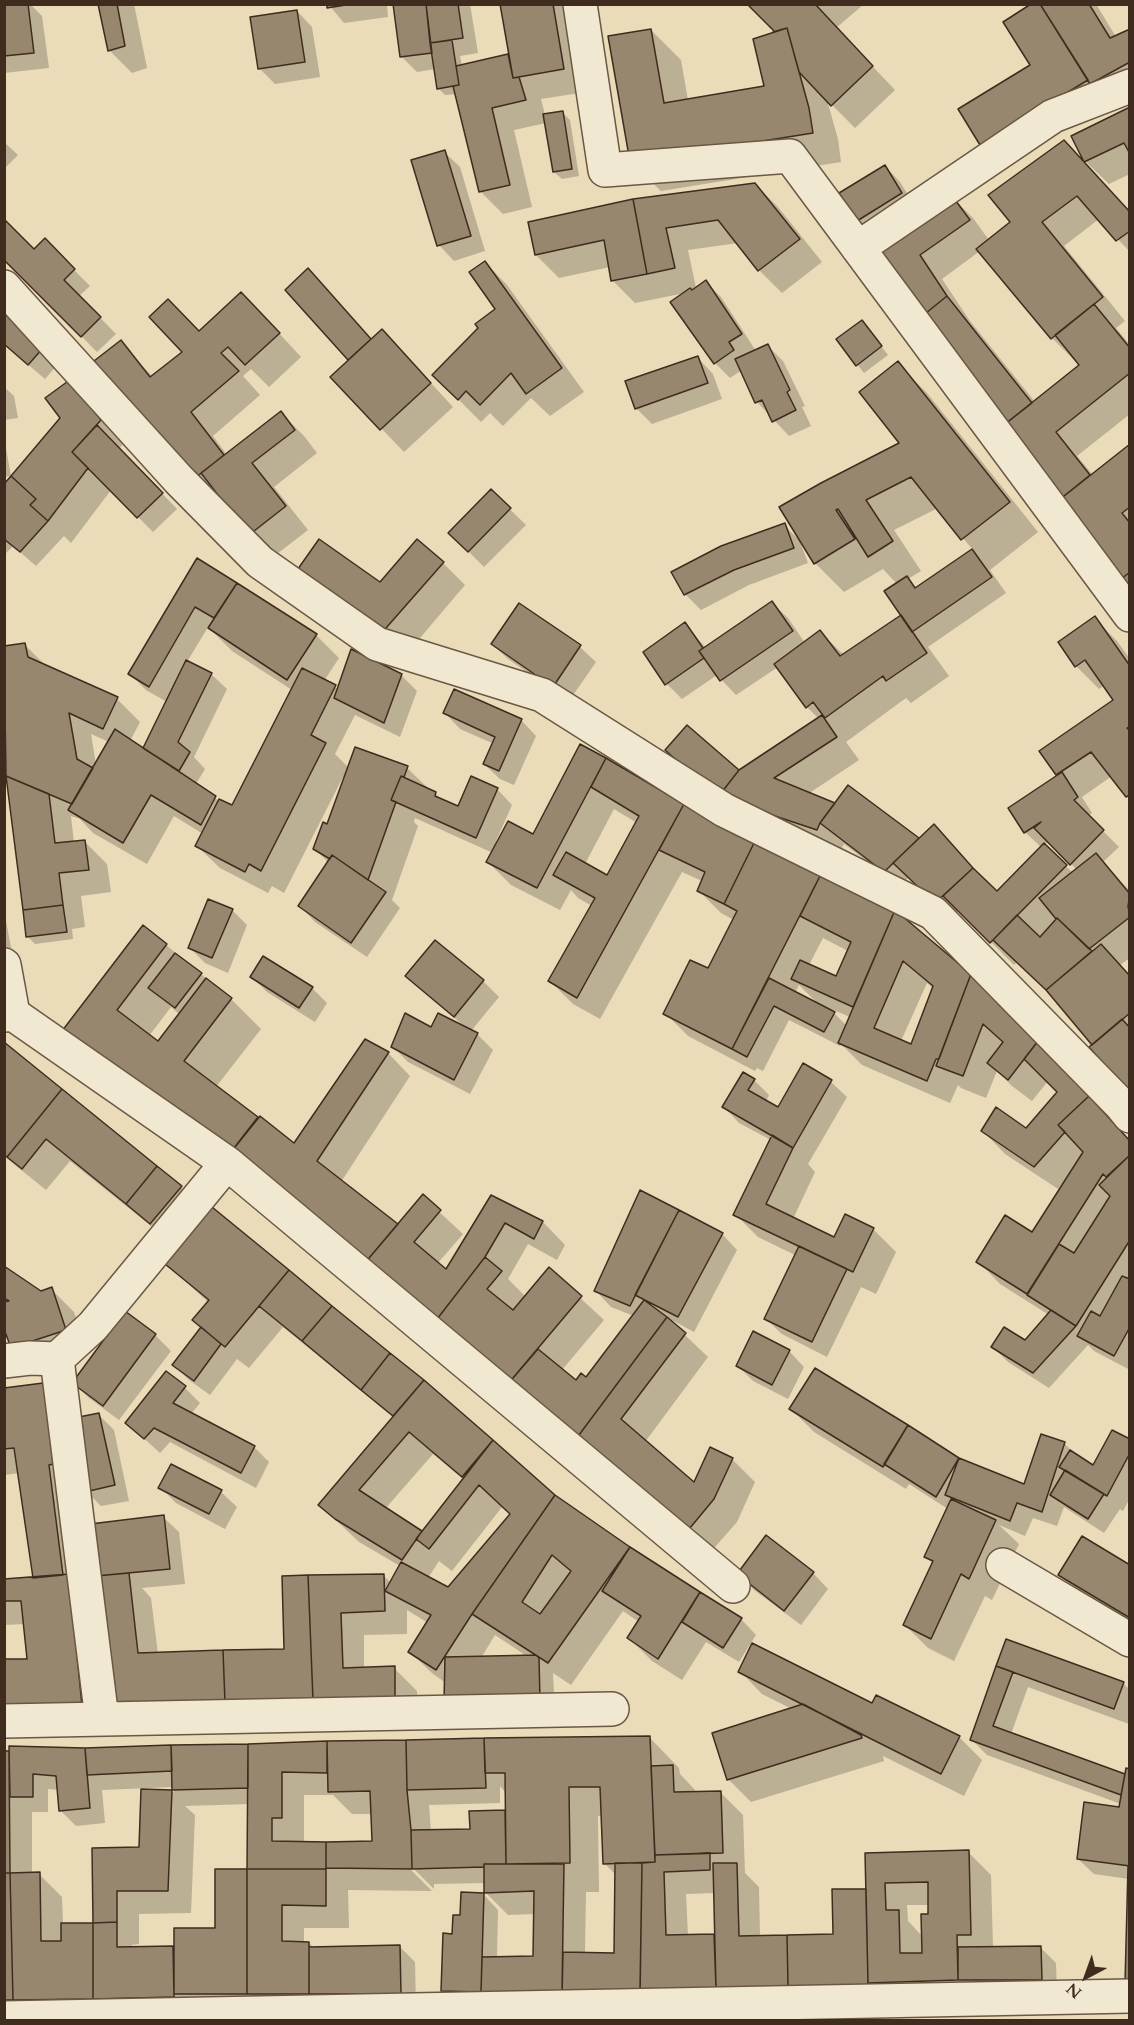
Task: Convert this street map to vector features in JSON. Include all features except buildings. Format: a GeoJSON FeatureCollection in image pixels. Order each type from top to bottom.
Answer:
{"type":"FeatureCollection","features":[{"type":"Feature","properties":{"kind":"street"},"geometry":{"type":"LineString","coordinates":[[579,4],[605,170],[790,156],[1130,615]]}},
{"type":"Feature","properties":{"kind":"street"},"geometry":{"type":"LineString","coordinates":[[858,248],[1053,116],[1130,86]]}},
{"type":"Feature","properties":{"kind":"street"},"geometry":{"type":"LineString","coordinates":[[4,287],[179,480],[260,561],[377,644],[542,695],[724,810],[933,913],[1130,1116]]}},
{"type":"Feature","properties":{"kind":"street"},"geometry":{"type":"LineString","coordinates":[[4,965],[9,1014],[227,1163],[733,1586]]}},
{"type":"Feature","properties":{"kind":"street"},"geometry":{"type":"LineString","coordinates":[[4,1361],[30,1358],[57,1359],[93,1326],[227,1163]]}},
{"type":"Feature","properties":{"kind":"street"},"geometry":{"type":"LineString","coordinates":[[57,1359],[102,1719]]}},
{"type":"Feature","properties":{"kind":"street"},"geometry":{"type":"LineString","coordinates":[[1003,1565],[1130,1640]]}},
{"type":"Feature","properties":{"kind":"street"},"geometry":{"type":"LineString","coordinates":[[4,1721],[612,1709]]}},
{"type":"Feature","properties":{"kind":"street"},"geometry":{"type":"LineString","coordinates":[[4,2018],[1130,1996]]}}]}
